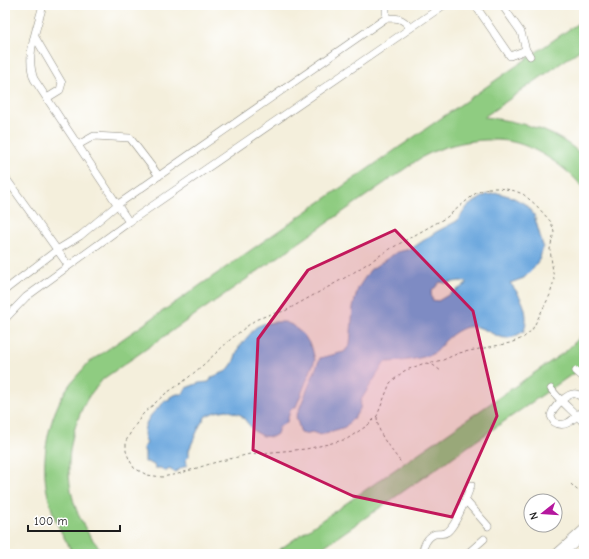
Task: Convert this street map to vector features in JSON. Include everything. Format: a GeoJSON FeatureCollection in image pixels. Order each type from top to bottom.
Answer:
{"type":"FeatureCollection","features":[{"type":"Feature","properties":{"kind":"street"},"geometry":{"type":"LineString","coordinates":[[43,5],[30,62],[34,79],[128,222]]}},
{"type":"Feature","properties":{"kind":"street"},"geometry":{"type":"LineString","coordinates":[[386,5],[386,18]]}},
{"type":"Feature","properties":{"kind":"street"},"geometry":{"type":"LineString","coordinates":[[5,319],[26,297],[128,222],[444,5]]}},
{"type":"Feature","properties":{"kind":"street"},"geometry":{"type":"LineString","coordinates":[[475,5],[510,56],[528,53],[521,32],[502,5]]}},
{"type":"Feature","properties":{"kind":"street"},"geometry":{"type":"LineString","coordinates":[[5,290],[57,250],[80,236],[117,205],[386,18],[399,18],[405,21],[410,28]]}},
{"type":"Feature","properties":{"kind":"street"},"geometry":{"type":"LineString","coordinates":[[35,37],[62,83],[60,90],[49,101]]}},
{"type":"Feature","properties":{"kind":"street"},"geometry":{"type":"LineString","coordinates":[[78,144],[94,136],[130,138],[159,176]]}},
{"type":"Feature","properties":{"kind":"street"},"geometry":{"type":"LineString","coordinates":[[5,177],[68,265]]}},
{"type":"Feature","properties":{"kind":"street"},"geometry":{"type":"LineString","coordinates":[[576,371],[584,378]]}},
{"type":"Feature","properties":{"kind":"street"},"geometry":{"type":"LineString","coordinates":[[551,389],[557,397],[584,422]]}},
{"type":"Feature","properties":{"kind":"street"},"geometry":{"type":"LineString","coordinates":[[584,400],[579,394],[574,393],[554,407],[551,412],[551,416],[554,422],[562,426],[584,409]]}},
{"type":"Feature","properties":{"kind":"street"},"geometry":{"type":"LineString","coordinates":[[423,554],[424,545],[428,540],[435,534],[443,534],[448,531],[466,501],[471,485]]}},
{"type":"Feature","properties":{"kind":"street"},"geometry":{"type":"LineString","coordinates":[[466,501],[488,526]]}},
{"type":"Feature","properties":{"kind":"street"},"geometry":{"type":"LineString","coordinates":[[555,554],[584,528]]}},
{"type":"Feature","properties":{"kind":"street"},"geometry":{"type":"LineString","coordinates":[[563,554],[584,536]]}},
{"type":"Feature","properties":{"kind":"street"},"geometry":{"type":"LineString","coordinates":[[467,554],[484,539]]}},
{"type":"Feature","properties":{"kind":"street"},"geometry":{"type":"LineString","coordinates":[[580,554],[584,550]]}},
{"type":"Feature","properties":{"kind":"path"},"geometry":{"type":"LineString","coordinates":[[488,188],[512,190],[523,194],[536,205],[551,222],[554,232],[550,249],[554,280],[550,295],[532,330],[523,338],[510,343],[459,353],[443,360],[426,363],[404,371],[390,383],[377,416],[368,425],[347,438],[328,444],[291,451],[250,454],[162,477],[147,475],[134,468],[128,459],[126,451],[126,441],[143,414],[165,394],[183,382],[202,366],[254,320],[285,311],[348,276],[390,248],[447,216],[476,194],[488,188]]}},
{"type":"Feature","properties":{"kind":"path"},"geometry":{"type":"LineString","coordinates":[[426,363],[441,370]]}},
{"type":"Feature","properties":{"kind":"path"},"geometry":{"type":"LineString","coordinates":[[377,416],[380,434],[402,464]]}},
{"type":"Feature","properties":{"kind":"path"},"geometry":{"type":"LineString","coordinates":[[571,484],[576,490],[584,492]]}},
{"type":"Feature","properties":{"kind":"highlighted area"},"geometry":{"type":"Polygon","coordinates":[[[395,230],[473,311],[497,416],[452,517],[353,496],[253,450],[258,339],[308,270],[395,230]]]}},
{"type":"Feature","properties":{"kind":"green space"},"geometry":{"type":"Polygon","coordinates":[[[584,19],[584,47],[484,117],[527,125],[545,131],[569,145],[584,157],[584,190],[571,175],[555,162],[537,151],[517,143],[480,140],[454,145],[429,153],[103,379],[88,398],[77,421],[69,461],[73,500],[91,537],[105,554],[74,554],[58,526],[50,504],[46,482],[45,452],[51,423],[56,409],[70,384],[88,363],[584,19]]]}},
{"type":"Feature","properties":{"kind":"green space"},"geometry":{"type":"Polygon","coordinates":[[[584,330],[584,364],[574,373],[313,554],[273,554],[566,351],[579,338],[584,330]]]}},
{"type":"Feature","properties":{"kind":"water"},"geometry":{"type":"Polygon","coordinates":[[[498,193],[512,197],[525,204],[534,215],[543,246],[540,258],[533,269],[524,278],[510,283],[524,306],[526,324],[524,331],[514,337],[502,338],[478,327],[467,327],[451,335],[437,351],[425,357],[411,360],[385,362],[361,400],[360,409],[345,427],[320,435],[312,432],[305,434],[301,433],[296,417],[320,358],[344,352],[350,345],[353,307],[358,288],[370,270],[397,252],[411,249],[436,232],[457,221],[468,206],[486,195],[498,193]],[[440,282],[431,292],[432,300],[438,301],[467,284],[467,282],[440,282]]]}},
{"type":"Feature","properties":{"kind":"water"},"geometry":{"type":"Polygon","coordinates":[[[275,322],[285,322],[292,325],[304,335],[312,348],[315,360],[296,407],[293,407],[290,411],[287,422],[279,427],[277,434],[272,437],[263,436],[254,431],[241,415],[227,410],[215,412],[206,416],[200,425],[189,450],[189,456],[186,459],[187,465],[175,472],[169,469],[164,471],[161,468],[155,468],[154,465],[145,462],[145,452],[143,448],[147,443],[144,432],[147,421],[165,400],[169,401],[170,397],[177,394],[183,394],[186,388],[199,383],[209,382],[212,377],[227,371],[233,363],[239,347],[256,327],[275,322]]]}}]}
